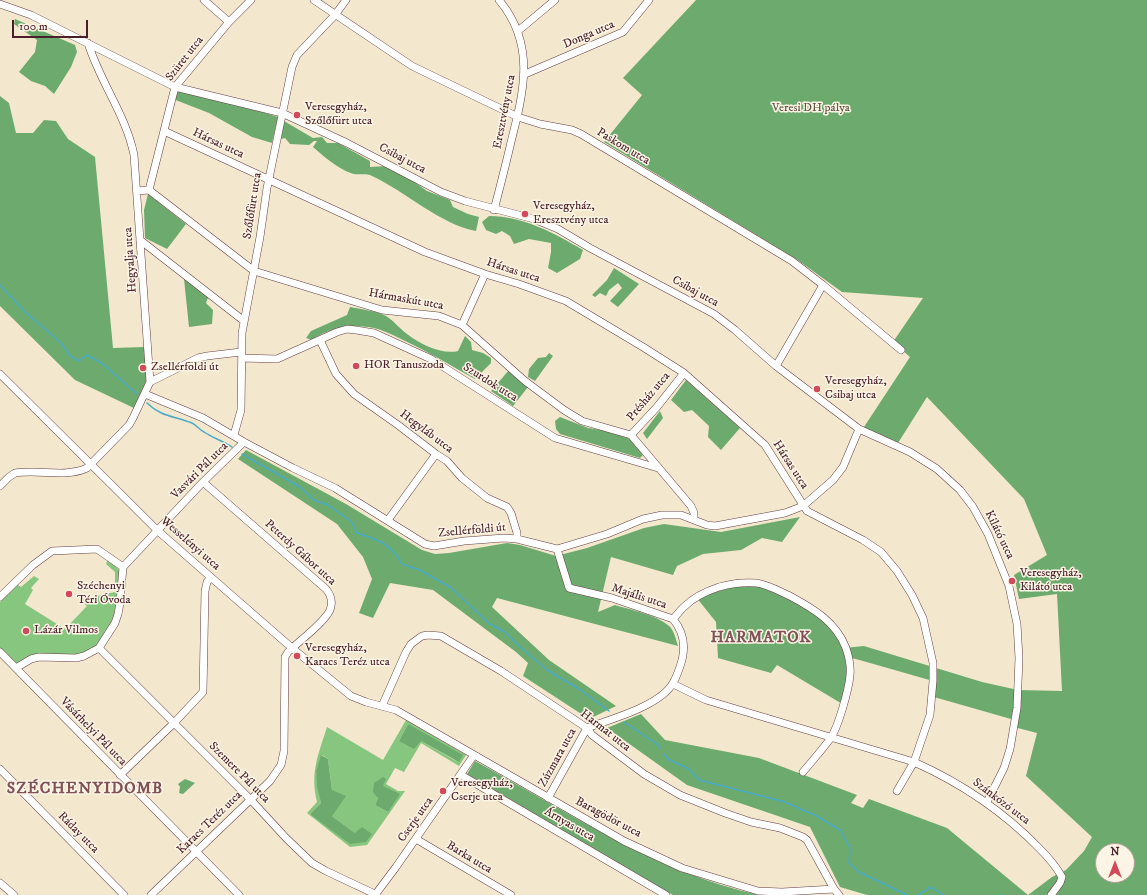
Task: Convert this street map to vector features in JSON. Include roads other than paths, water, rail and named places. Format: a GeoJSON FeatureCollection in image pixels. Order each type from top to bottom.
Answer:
{"type":"FeatureCollection","features":[{"type":"Feature","properties":{"kind":"street"},"geometry":{"type":"LineString","coordinates":[[204,0],[229,22]]}},
{"type":"Feature","properties":{"kind":"street","name":"Szüret utca"},"geometry":{"type":"LineString","coordinates":[[149,190],[175,87],[229,22],[251,0]]}},
{"type":"Feature","properties":{"kind":"street","name":"Paskom utca"},"geometry":{"type":"LineString","coordinates":[[314,0],[412,66],[518,117],[540,124],[572,130],[581,134],[792,261],[901,350]]}},
{"type":"Feature","properties":{"kind":"street","name":"Szőlőfürt utca"},"geometry":{"type":"LineString","coordinates":[[234,435],[241,410],[242,332],[254,271],[268,179],[292,67],[297,55],[335,15],[346,0]]}},
{"type":"Feature","properties":{"kind":"street","name":"Eresztvény utca"},"geometry":{"type":"LineString","coordinates":[[494,210],[518,117],[525,74],[518,31],[510,15],[499,0]]}},
{"type":"Feature","properties":{"kind":"street"},"geometry":{"type":"LineString","coordinates":[[518,31],[555,0]]}},
{"type":"Feature","properties":{"kind":"street","name":"Donga utca"},"geometry":{"type":"LineString","coordinates":[[525,74],[623,32],[649,0]]}},
{"type":"Feature","properties":{"kind":"street","name":"Csibaj utca"},"geometry":{"type":"LineString","coordinates":[[1,2],[31,15],[175,87],[282,113],[347,143],[441,192],[494,210],[534,219],[558,229],[593,250],[714,314],[776,366],[859,429]]}},
{"type":"Feature","properties":{"kind":"street","name":"Hegyalja utca"},"geometry":{"type":"LineString","coordinates":[[88,43],[94,61],[126,128],[132,146],[137,191],[150,382],[129,425],[91,465]]}},
{"type":"Feature","properties":{"kind":"street","name":"Hársas utca"},"geometry":{"type":"LineString","coordinates":[[164,130],[425,252],[566,301],[684,373],[765,445],[803,506]]}},
{"type":"Feature","properties":{"kind":"street"},"geometry":{"type":"LineString","coordinates":[[137,191],[149,190]]}},
{"type":"Feature","properties":{"kind":"street","name":"Hármaskút utca"},"geometry":{"type":"LineString","coordinates":[[149,190],[254,271],[382,310],[439,316],[450,319],[462,325],[525,381],[564,410],[582,420],[631,435]]}},
{"type":"Feature","properties":{"kind":"street"},"geometry":{"type":"LineString","coordinates":[[140,240],[244,321]]}},
{"type":"Feature","properties":{"kind":"street"},"geometry":{"type":"LineString","coordinates":[[462,325],[485,274]]}},
{"type":"Feature","properties":{"kind":"street"},"geometry":{"type":"LineString","coordinates":[[776,366],[823,285]]}},
{"type":"Feature","properties":{"kind":"street","name":"Szurdok utca"},"geometry":{"type":"LineString","coordinates":[[150,382],[198,358],[206,356],[241,355],[277,360],[337,332],[347,329],[374,332],[431,359],[555,438],[658,468]]}},
{"type":"Feature","properties":{"kind":"street","name":"Hegyláb utca"},"geometry":{"type":"LineString","coordinates":[[320,340],[336,374],[354,394],[447,461],[462,478],[487,498],[507,507],[511,513],[517,533],[517,539]]}},
{"type":"Feature","properties":{"kind":"street","name":"Présház utca"},"geometry":{"type":"LineString","coordinates":[[631,435],[657,407],[684,373]]}},
{"type":"Feature","properties":{"kind":"street","name":"Wesselényi utca"},"geometry":{"type":"LineString","coordinates":[[0,374],[158,531],[292,648],[351,696],[382,706]]}},
{"type":"Feature","properties":{"kind":"street","name":"Zsellérföldi út"},"geometry":{"type":"LineString","coordinates":[[145,394],[203,418],[293,468],[335,488],[426,544],[434,546],[504,538],[517,539],[557,549]]}},
{"type":"Feature","properties":{"kind":"street"},"geometry":{"type":"LineString","coordinates":[[557,549],[607,534],[643,519],[662,515],[681,515],[707,526],[715,526],[785,513],[803,506],[833,480],[843,467],[859,429]]}},
{"type":"Feature","properties":{"kind":"street","name":"Kilátó utca"},"geometry":{"type":"LineString","coordinates":[[859,429],[891,443],[925,461],[949,478],[973,507],[988,534],[1009,586],[1017,630],[1019,658],[1017,708],[1010,749],[1004,768],[987,802]]}},
{"type":"Feature","properties":{"kind":"street"},"geometry":{"type":"LineString","coordinates":[[631,435],[691,506],[694,513],[694,520]]}},
{"type":"Feature","properties":{"kind":"street","name":"Vasvári Pál utca"},"geometry":{"type":"LineString","coordinates":[[123,567],[203,482],[244,442]]}},
{"type":"Feature","properties":{"kind":"street"},"geometry":{"type":"LineString","coordinates":[[388,520],[436,454]]}},
{"type":"Feature","properties":{"kind":"street"},"geometry":{"type":"LineString","coordinates":[[0,486],[15,473],[71,473],[81,471],[91,465]]}},
{"type":"Feature","properties":{"kind":"street","name":"Peterdy Gábor utca"},"geometry":{"type":"LineString","coordinates":[[203,482],[326,589],[330,595],[330,610],[325,617],[292,648]]}},
{"type":"Feature","properties":{"kind":"street"},"geometry":{"type":"LineString","coordinates":[[803,506],[807,511],[863,540],[881,552],[897,570],[924,618],[933,663],[930,715],[914,762],[897,791]]}},
{"type":"Feature","properties":{"kind":"street"},"geometry":{"type":"LineString","coordinates":[[0,597],[33,565],[52,551],[97,549],[123,567],[118,614],[115,623],[99,648],[84,656],[76,658],[39,657],[31,659],[16,668]]}},
{"type":"Feature","properties":{"kind":"street","name":"Majális utca"},"geometry":{"type":"LineString","coordinates":[[557,549],[569,588],[612,598],[673,620],[678,625],[684,642],[683,653],[673,684]]}},
{"type":"Feature","properties":{"kind":"street"},"geometry":{"type":"LineString","coordinates":[[120,775],[174,723],[203,692],[205,591],[207,582],[211,577]]}},
{"type":"Feature","properties":{"kind":"street"},"geometry":{"type":"LineString","coordinates":[[673,620],[684,606],[696,597],[720,587],[756,583],[779,591],[801,602],[826,619],[833,626],[843,640],[849,658],[850,674],[844,705],[831,738],[803,772]]}},
{"type":"Feature","properties":{"kind":"street","name":"Harmat utca"},"geometry":{"type":"LineString","coordinates":[[382,706],[411,644],[422,636],[441,636],[502,671],[587,728],[598,739],[644,774],[680,795],[724,813],[751,822],[780,828],[804,837],[834,889]]}},
{"type":"Feature","properties":{"kind":"street","name":"Szemere Pál utca"},"geometry":{"type":"LineString","coordinates":[[99,648],[312,863],[376,895]]}},
{"type":"Feature","properties":{"kind":"street","name":"Karacs Teréz utca"},"geometry":{"type":"LineString","coordinates":[[151,895],[270,781],[281,765],[285,741],[284,662],[288,652],[292,648]]}},
{"type":"Feature","properties":{"kind":"street","name":"Vásárhelyi Pál utca"},"geometry":{"type":"LineString","coordinates":[[0,653],[239,895]]}},
{"type":"Feature","properties":{"kind":"street"},"geometry":{"type":"LineString","coordinates":[[587,728],[649,705],[673,684]]}},
{"type":"Feature","properties":{"kind":"street","name":"Szánkózó utca"},"geometry":{"type":"LineString","coordinates":[[673,684],[706,700],[914,762],[940,774],[987,802],[1024,833],[1058,868],[1062,877],[1060,883],[1051,895]]}},
{"type":"Feature","properties":{"kind":"street","name":"Baragödör utca"},"geometry":{"type":"LineString","coordinates":[[382,706],[396,710],[624,841],[688,870],[758,891],[782,892],[834,889]]}},
{"type":"Feature","properties":{"kind":"street","name":"Zúzmara utca"},"geometry":{"type":"LineString","coordinates":[[548,798],[587,728]]}},
{"type":"Feature","properties":{"kind":"street","name":"Cserje utca"},"geometry":{"type":"LineString","coordinates":[[376,895],[474,755]]}},
{"type":"Feature","properties":{"kind":"street","name":"Ráday utca"},"geometry":{"type":"LineString","coordinates":[[0,769],[124,895]]}},
{"type":"Feature","properties":{"kind":"street","name":"Árnyas utca"},"geometry":{"type":"LineString","coordinates":[[461,774],[666,895]]}},
{"type":"Feature","properties":{"kind":"street","name":"Barka utca"},"geometry":{"type":"LineString","coordinates":[[416,839],[511,895]]}},
{"type":"Feature","properties":{"kind":"street"},"geometry":{"type":"LineString","coordinates":[[0,883],[14,895]]}},
{"type":"Feature","properties":{"kind":"street"},"geometry":{"type":"LineString","coordinates":[[834,889],[839,895]]}},
{"type":"Feature","properties":{"kind":"waterway"},"geometry":{"type":"LineString","coordinates":[[0,285],[24,311],[61,343],[70,356],[79,361],[87,355],[103,364],[137,394]]}},
{"type":"Feature","properties":{"kind":"waterway"},"geometry":{"type":"LineString","coordinates":[[147,403],[152,408],[163,414],[192,423],[202,431],[232,447]]}},
{"type":"Feature","properties":{"kind":"waterway"},"geometry":{"type":"LineString","coordinates":[[242,454],[300,487],[314,500],[328,505],[351,521],[357,533],[383,543],[398,557],[402,564],[420,570],[450,587],[490,624],[505,632],[547,670],[579,689],[609,711]]}},
{"type":"Feature","properties":{"kind":"waterway"},"geometry":{"type":"LineString","coordinates":[[624,722],[657,744],[660,748]]}},
{"type":"Feature","properties":{"kind":"waterway"},"geometry":{"type":"LineString","coordinates":[[664,754],[668,759],[689,769],[699,780],[785,802],[817,816],[840,830],[850,848],[849,863],[859,872],[907,895]]}},
{"type":"Feature","properties":{"kind":"waterway"},"geometry":{"type":"LineString","coordinates":[[918,895],[931,887],[943,895]]}},
{"type":"Feature","properties":{"kind":"place","name":"Veresegyház, Szőlőfürt utca"},"geometry":{"type":"Point","coordinates":[297,115]}},
{"type":"Feature","properties":{"kind":"place","name":"Veresegyház, Eresztvény utca"},"geometry":{"type":"Point","coordinates":[525,214]}},
{"type":"Feature","properties":{"kind":"place","name":"HOR Tanuszoda"},"geometry":{"type":"Point","coordinates":[356,366]}},
{"type":"Feature","properties":{"kind":"place","name":"Zsellérföldi út"},"geometry":{"type":"Point","coordinates":[143,368]}},
{"type":"Feature","properties":{"kind":"place","name":"Veresegyház, Csibaj utca"},"geometry":{"type":"Point","coordinates":[817,389]}},
{"type":"Feature","properties":{"kind":"place","name":"Veresegyház, Kilátó utca"},"geometry":{"type":"Point","coordinates":[1012,581]}},
{"type":"Feature","properties":{"kind":"place","name":"Széchenyi Téri Óvoda"},"geometry":{"type":"Point","coordinates":[69,594]}},
{"type":"Feature","properties":{"kind":"place","name":"Lázár Vilmos"},"geometry":{"type":"Point","coordinates":[26,631]}},
{"type":"Feature","properties":{"kind":"place","name":"Veresegyház, Karacs Teréz utca"},"geometry":{"type":"Point","coordinates":[297,656]}},
{"type":"Feature","properties":{"kind":"place","name":"Veresegyház, Cserje utca"},"geometry":{"type":"Point","coordinates":[443,791]}},
{"type":"Feature","properties":{"kind":"district","name":"HARMATOK"},"geometry":{"type":"Point","coordinates":[761,639]}},
{"type":"Feature","properties":{"kind":"district","name":"SZÉCHENYIDOMB"},"geometry":{"type":"Point","coordinates":[85,790]}},
{"type":"Feature","properties":{"kind":"park label","name":"Veresi DH pálya"},"geometry":{"type":"Point","coordinates":[811,109]}}]}
